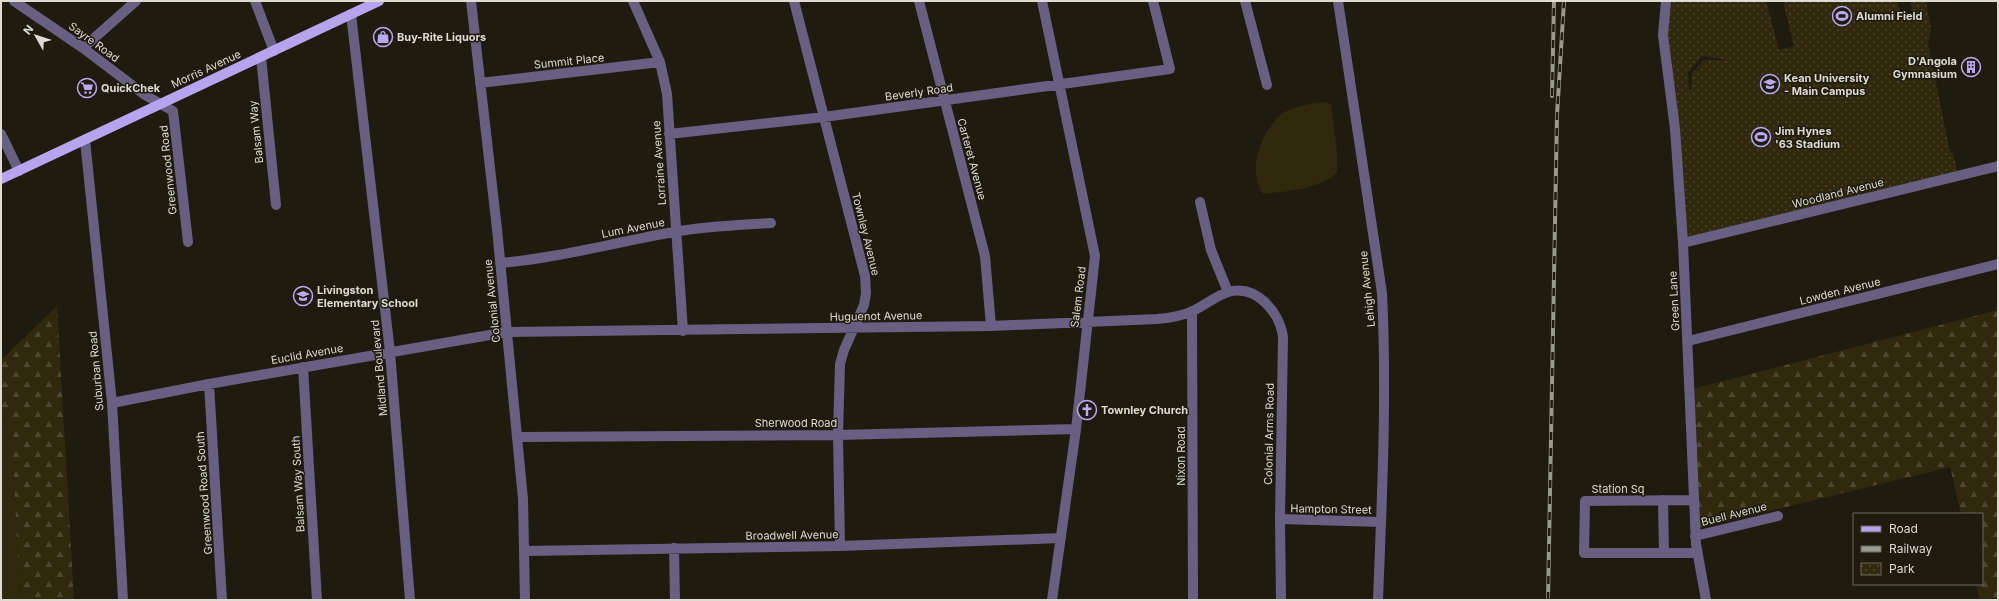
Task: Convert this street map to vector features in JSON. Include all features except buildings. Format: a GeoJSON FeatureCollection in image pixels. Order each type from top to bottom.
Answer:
{"type":"FeatureCollection","features":[{"type":"Feature","properties":{"kind":"main road","name":"Morris Avenue"},"geometry":{"type":"LineString","coordinates":[[1,179],[160,103],[274,51],[374,2]]}},
{"type":"Feature","properties":{"kind":"street","name":"Sayre Road"},"geometry":{"type":"LineString","coordinates":[[14,1],[83,48],[145,95],[160,103]]}},
{"type":"Feature","properties":{"kind":"street"},"geometry":{"type":"LineString","coordinates":[[83,48],[136,1]]}},
{"type":"Feature","properties":{"kind":"street"},"geometry":{"type":"LineString","coordinates":[[255,1],[274,51]]}},
{"type":"Feature","properties":{"kind":"street","name":"Colonial Avenue"},"geometry":{"type":"LineString","coordinates":[[471,1],[500,263],[523,499],[525,600]]}},
{"type":"Feature","properties":{"kind":"street","name":"Lorraine Avenue"},"geometry":{"type":"LineString","coordinates":[[633,1],[660,62],[667,94],[683,331]]}},
{"type":"Feature","properties":{"kind":"street","name":"Townley Avenue"},"geometry":{"type":"LineString","coordinates":[[794,1],[865,276],[866,293],[864,305],[844,350],[840,364],[838,435],[840,546]]}},
{"type":"Feature","properties":{"kind":"street","name":"Carteret Avenue"},"geometry":{"type":"LineString","coordinates":[[919,1],[985,256],[991,326]]}},
{"type":"Feature","properties":{"kind":"street","name":"Salem Road"},"geometry":{"type":"LineString","coordinates":[[1042,1],[1095,256],[1076,428],[1052,600]]}},
{"type":"Feature","properties":{"kind":"street","name":"Beverly Road"},"geometry":{"type":"LineString","coordinates":[[670,134],[824,117],[1170,69],[1153,1]]}},
{"type":"Feature","properties":{"kind":"street"},"geometry":{"type":"LineString","coordinates":[[1245,1],[1267,85]]}},
{"type":"Feature","properties":{"kind":"street","name":"Lehigh Avenue"},"geometry":{"type":"LineString","coordinates":[[1338,1],[1382,293],[1384,328],[1381,522],[1378,600]]}},
{"type":"Feature","properties":{"kind":"street","name":"Green Lane"},"geometry":{"type":"LineString","coordinates":[[1666,1],[1663,35],[1675,129],[1683,243],[1695,536],[1706,600]]}},
{"type":"Feature","properties":{"kind":"street","name":"Midland Boulevard"},"geometry":{"type":"LineString","coordinates":[[351,14],[390,352],[410,600]]}},
{"type":"Feature","properties":{"kind":"street","name":"Balsam Way"},"geometry":{"type":"LineString","coordinates":[[261,57],[276,205]]}},
{"type":"Feature","properties":{"kind":"street","name":"Summit Place"},"geometry":{"type":"LineString","coordinates":[[480,83],[660,62]]}},
{"type":"Feature","properties":{"kind":"street","name":"Greenwood Road"},"geometry":{"type":"LineString","coordinates":[[160,103],[173,111],[188,242]]}},
{"type":"Feature","properties":{"kind":"street"},"geometry":{"type":"LineString","coordinates":[[1,134],[19,171]]}},
{"type":"Feature","properties":{"kind":"street","name":"Suburban Road"},"geometry":{"type":"LineString","coordinates":[[84,140],[112,402],[123,600]]}},
{"type":"Feature","properties":{"kind":"street","name":"Woodland Avenue"},"geometry":{"type":"LineString","coordinates":[[1683,243],[1998,166]]}},
{"type":"Feature","properties":{"kind":"street"},"geometry":{"type":"LineString","coordinates":[[1200,202],[1211,250],[1228,292]]}},
{"type":"Feature","properties":{"kind":"street","name":"Lum Avenue"},"geometry":{"type":"LineString","coordinates":[[500,263],[531,260],[676,232],[725,225],[771,223]]}},
{"type":"Feature","properties":{"kind":"street","name":"Lowden Avenue"},"geometry":{"type":"LineString","coordinates":[[1688,341],[1998,264]]}},
{"type":"Feature","properties":{"kind":"street","name":"Huguenot Avenue"},"geometry":{"type":"LineString","coordinates":[[507,332],[991,326],[1157,319],[1192,311],[1228,292],[1240,291]]}},
{"type":"Feature","properties":{"kind":"street","name":"Colonial Arms Road"},"geometry":{"type":"LineString","coordinates":[[1240,291],[1267,302],[1278,319],[1282,329],[1280,520],[1281,600]]}},
{"type":"Feature","properties":{"kind":"street","name":"Nixon Road"},"geometry":{"type":"LineString","coordinates":[[1192,311],[1193,600]]}},
{"type":"Feature","properties":{"kind":"street","name":"Euclid Avenue"},"geometry":{"type":"LineString","coordinates":[[112,402],[507,332]]}},
{"type":"Feature","properties":{"kind":"street","name":"Balsam Way South"},"geometry":{"type":"LineString","coordinates":[[303,367],[317,600]]}},
{"type":"Feature","properties":{"kind":"street","name":"Greenwood Road South"},"geometry":{"type":"LineString","coordinates":[[209,384],[222,600]]}},
{"type":"Feature","properties":{"kind":"street","name":"Sherwood Road"},"geometry":{"type":"LineString","coordinates":[[517,437],[838,435],[1076,428]]}},
{"type":"Feature","properties":{"kind":"street"},"geometry":{"type":"LineString","coordinates":[[1663,500],[1664,553]]}},
{"type":"Feature","properties":{"kind":"street","name":"Station Sq"},"geometry":{"type":"LineString","coordinates":[[1694,500],[1585,501],[1584,553],[1697,553]]}},
{"type":"Feature","properties":{"kind":"street","name":"Buell Avenue"},"geometry":{"type":"LineString","coordinates":[[1695,536],[1778,516]]}},
{"type":"Feature","properties":{"kind":"street","name":"Hampton Street"},"geometry":{"type":"LineString","coordinates":[[1280,520],[1381,522]]}},
{"type":"Feature","properties":{"kind":"street","name":"Broadwell Avenue"},"geometry":{"type":"LineString","coordinates":[[524,550],[840,546],[1061,538]]}},
{"type":"Feature","properties":{"kind":"street"},"geometry":{"type":"LineString","coordinates":[[674,548],[675,600]]}},
{"type":"Feature","properties":{"kind":"green space"},"geometry":{"type":"Polygon","coordinates":[[[1666,1],[1766,1],[1779,50],[1794,46],[1783,1],[1897,1],[1902,19],[1913,16],[1910,1],[1926,1],[1931,28],[1928,44],[1950,152],[1953,154],[1959,176],[1683,243],[1664,20],[1666,1]],[[1702,56],[1688,72],[1689,90],[1691,90],[1692,73],[1704,60],[1723,59],[1702,56]]]}},
{"type":"Feature","properties":{"kind":"green space"},"geometry":{"type":"Polygon","coordinates":[[[1322,102],[1331,104],[1337,151],[1337,173],[1329,179],[1302,189],[1263,194],[1258,185],[1256,164],[1261,143],[1266,133],[1282,113],[1299,106],[1322,102]]]}},
{"type":"Feature","properties":{"kind":"green space"},"geometry":{"type":"Polygon","coordinates":[[[57,306],[74,600],[20,600],[11,426],[1,414],[1,360],[57,306]]]}},
{"type":"Feature","properties":{"kind":"green space"},"geometry":{"type":"Polygon","coordinates":[[[1998,310],[1998,600],[1980,600],[1976,585],[1983,585],[1983,513],[1961,513],[1950,467],[1700,528],[1697,461],[1689,390],[1998,310]]]}},
{"type":"Feature","properties":{"kind":"green space"},"geometry":{"type":"Polygon","coordinates":[[[1,414],[11,425],[20,600],[1,600],[1,414]]]}},
{"type":"Feature","properties":{"kind":"railway"},"geometry":{"type":"LineString","coordinates":[[1552,96],[1554,1]]}},
{"type":"Feature","properties":{"kind":"railway"},"geometry":{"type":"LineString","coordinates":[[1548,600],[1557,115],[1564,1]]}},
{"type":"Feature","properties":{"kind":"place","name":"Alumni Field"},"geometry":{"type":"Point","coordinates":[1842,16]}},
{"type":"Feature","properties":{"kind":"place","name":"Buy-Rite Liquors"},"geometry":{"type":"Point","coordinates":[383,37]}},
{"type":"Feature","properties":{"kind":"place","name":"D'Angola Gymnasium"},"geometry":{"type":"Point","coordinates":[1971,67]}},
{"type":"Feature","properties":{"kind":"place","name":"Kean University - Main Campus"},"geometry":{"type":"Point","coordinates":[1770,84]}},
{"type":"Feature","properties":{"kind":"place","name":"QuickChek"},"geometry":{"type":"Point","coordinates":[87,88]}},
{"type":"Feature","properties":{"kind":"place","name":"Jim Hynes '63 Stadium"},"geometry":{"type":"Point","coordinates":[1761,137]}},
{"type":"Feature","properties":{"kind":"place","name":"Livingston Elementary School"},"geometry":{"type":"Point","coordinates":[303,296]}},
{"type":"Feature","properties":{"kind":"place","name":"Townley Church"},"geometry":{"type":"Point","coordinates":[1087,410]}}]}
